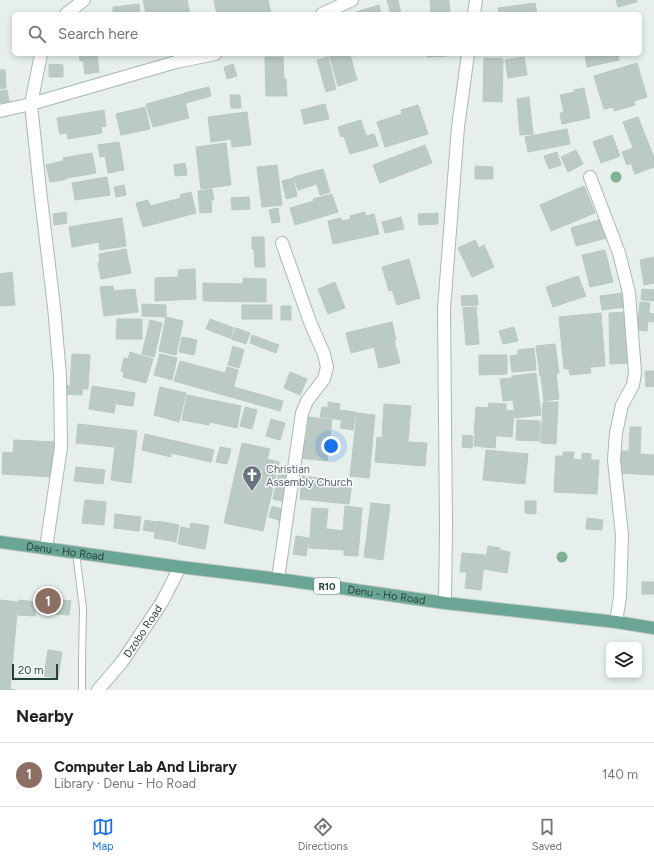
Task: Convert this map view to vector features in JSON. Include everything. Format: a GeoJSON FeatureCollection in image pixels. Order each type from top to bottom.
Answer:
{"type":"FeatureCollection","features":[{"type":"Feature","properties":{"kind":"main road","name":"Denu - Ho Road"},"geometry":{"type":"LineString","coordinates":[[0,542],[445,603],[616,622],[654,628]]}},
{"type":"Feature","properties":{"kind":"street"},"geometry":{"type":"LineString","coordinates":[[69,12],[84,0]]}},
{"type":"Feature","properties":{"kind":"street"},"geometry":{"type":"LineString","coordinates":[[326,12],[352,0]]}},
{"type":"Feature","properties":{"kind":"street"},"geometry":{"type":"LineString","coordinates":[[474,12],[476,0]]}},
{"type":"Feature","properties":{"kind":"street"},"geometry":{"type":"LineString","coordinates":[[41,56],[32,104],[60,375],[61,447],[46,548]]}},
{"type":"Feature","properties":{"kind":"street"},"geometry":{"type":"LineString","coordinates":[[0,111],[32,104],[176,62],[205,56]]}},
{"type":"Feature","properties":{"kind":"street"},"geometry":{"type":"LineString","coordinates":[[445,603],[446,527],[444,309],[458,127],[468,56]]}},
{"type":"Feature","properties":{"kind":"street"},"geometry":{"type":"LineString","coordinates":[[590,177],[619,254],[629,293],[635,373],[633,385],[622,405],[616,433],[614,460],[622,535],[620,597],[616,622]]}},
{"type":"Feature","properties":{"kind":"street"},"geometry":{"type":"LineString","coordinates":[[278,579],[302,414],[307,401],[324,379],[327,367],[324,354],[310,322],[282,243]]}},
{"type":"Feature","properties":{"kind":"street","name":"Dzobo Road"},"geometry":{"type":"LineString","coordinates":[[98,690],[122,662],[162,602],[180,567]]}},
{"type":"Feature","properties":{"kind":"lane"},"geometry":{"type":"LineString","coordinates":[[76,553],[83,608],[82,690]]}},
{"type":"Feature","properties":{"kind":"building"},"geometry":{"type":"Polygon","coordinates":[[[143,0],[187,0],[190,12],[146,12],[143,0]]]}},
{"type":"Feature","properties":{"kind":"building"},"geometry":{"type":"Polygon","coordinates":[[[214,0],[268,0],[271,12],[217,12],[214,0]]]}},
{"type":"Feature","properties":{"kind":"building"},"geometry":{"type":"Polygon","coordinates":[[[387,0],[398,0],[401,12],[390,12],[387,0]]]}},
{"type":"Feature","properties":{"kind":"building"},"geometry":{"type":"Polygon","coordinates":[[[430,0],[449,0],[450,12],[431,12],[430,0]]]}},
{"type":"Feature","properties":{"kind":"building"},"geometry":{"type":"Polygon","coordinates":[[[616,0],[637,0],[637,2],[618,7],[616,0]]]}},
{"type":"Feature","properties":{"kind":"building"},"geometry":{"type":"Polygon","coordinates":[[[535,3],[537,12],[499,12],[498,8],[535,3]]]}},
{"type":"Feature","properties":{"kind":"building"},"geometry":{"type":"Polygon","coordinates":[[[139,4],[140,12],[113,12],[113,7],[139,4]]]}},
{"type":"Feature","properties":{"kind":"building"},"geometry":{"type":"Polygon","coordinates":[[[379,5],[381,12],[356,12],[379,5]]]}},
{"type":"Feature","properties":{"kind":"building"},"geometry":{"type":"Polygon","coordinates":[[[79,56],[97,56],[99,72],[85,74],[83,60],[80,61],[79,56]]]}},
{"type":"Feature","properties":{"kind":"building"},"geometry":{"type":"Polygon","coordinates":[[[330,56],[351,56],[357,80],[338,86],[330,56]]]}},
{"type":"Feature","properties":{"kind":"building"},"geometry":{"type":"Polygon","coordinates":[[[585,56],[618,56],[619,60],[587,67],[585,56]]]}},
{"type":"Feature","properties":{"kind":"building"},"geometry":{"type":"Polygon","coordinates":[[[265,57],[283,57],[284,79],[286,79],[287,96],[266,96],[265,57]]]}},
{"type":"Feature","properties":{"kind":"building"},"geometry":{"type":"Polygon","coordinates":[[[328,57],[336,89],[326,92],[317,60],[328,57]]]}},
{"type":"Feature","properties":{"kind":"building"},"geometry":{"type":"Polygon","coordinates":[[[524,57],[527,75],[508,78],[505,60],[524,57]]]}},
{"type":"Feature","properties":{"kind":"building"},"geometry":{"type":"Polygon","coordinates":[[[484,58],[503,59],[502,102],[483,101],[484,58]]]}},
{"type":"Feature","properties":{"kind":"building"},"geometry":{"type":"Polygon","coordinates":[[[637,63],[647,97],[634,101],[635,105],[614,111],[613,107],[604,109],[594,76],[637,63]]]}},
{"type":"Feature","properties":{"kind":"building"},"geometry":{"type":"Polygon","coordinates":[[[49,64],[63,65],[63,77],[49,77],[49,64]]]}},
{"type":"Feature","properties":{"kind":"building"},"geometry":{"type":"Polygon","coordinates":[[[233,64],[237,76],[227,79],[224,67],[233,64]]]}},
{"type":"Feature","properties":{"kind":"building"},"geometry":{"type":"Polygon","coordinates":[[[0,70],[5,70],[6,88],[0,89],[0,70]]]}},
{"type":"Feature","properties":{"kind":"building"},"geometry":{"type":"Polygon","coordinates":[[[209,87],[211,96],[186,103],[184,93],[209,87]]]}},
{"type":"Feature","properties":{"kind":"building"},"geometry":{"type":"Polygon","coordinates":[[[584,88],[590,118],[562,124],[560,113],[564,112],[560,95],[575,92],[574,90],[584,88]]]}},
{"type":"Feature","properties":{"kind":"building"},"geometry":{"type":"Polygon","coordinates":[[[7,90],[9,102],[0,103],[0,91],[7,90]]]}},
{"type":"Feature","properties":{"kind":"building"},"geometry":{"type":"Polygon","coordinates":[[[183,94],[189,118],[153,127],[146,104],[183,94]]]}},
{"type":"Feature","properties":{"kind":"building"},"geometry":{"type":"Polygon","coordinates":[[[230,95],[240,95],[241,108],[231,108],[230,95]]]}},
{"type":"Feature","properties":{"kind":"building"},"geometry":{"type":"Polygon","coordinates":[[[529,97],[533,134],[520,135],[517,99],[529,97]]]}},
{"type":"Feature","properties":{"kind":"building"},"geometry":{"type":"Polygon","coordinates":[[[325,104],[329,119],[304,124],[301,110],[325,104]]]}},
{"type":"Feature","properties":{"kind":"building"},"geometry":{"type":"Polygon","coordinates":[[[418,105],[428,134],[385,147],[377,122],[402,114],[401,110],[418,105]]]}},
{"type":"Feature","properties":{"kind":"building"},"geometry":{"type":"Polygon","coordinates":[[[145,107],[150,129],[121,135],[116,114],[145,107]]]}},
{"type":"Feature","properties":{"kind":"building"},"geometry":{"type":"Polygon","coordinates":[[[104,110],[106,126],[101,127],[102,133],[68,139],[67,133],[60,134],[57,118],[104,110]]]}},
{"type":"Feature","properties":{"kind":"building"},"geometry":{"type":"Polygon","coordinates":[[[247,112],[251,145],[232,147],[231,139],[211,142],[208,117],[247,112]]]}},
{"type":"Feature","properties":{"kind":"building"},"geometry":{"type":"Polygon","coordinates":[[[638,117],[654,158],[654,167],[635,174],[631,163],[627,165],[622,152],[633,148],[623,122],[638,117]]]}},
{"type":"Feature","properties":{"kind":"building"},"geometry":{"type":"Polygon","coordinates":[[[361,120],[366,136],[374,134],[378,146],[350,154],[344,136],[341,137],[338,127],[361,120]]]}},
{"type":"Feature","properties":{"kind":"building"},"geometry":{"type":"Polygon","coordinates":[[[567,129],[570,144],[528,152],[525,137],[567,129]]]}},
{"type":"Feature","properties":{"kind":"building"},"geometry":{"type":"Polygon","coordinates":[[[612,135],[620,156],[601,163],[593,142],[612,135]]]}},
{"type":"Feature","properties":{"kind":"building"},"geometry":{"type":"Polygon","coordinates":[[[119,142],[124,170],[108,173],[105,156],[100,157],[98,145],[119,142]]]}},
{"type":"Feature","properties":{"kind":"building"},"geometry":{"type":"Polygon","coordinates":[[[226,143],[231,185],[201,189],[196,147],[226,143]]]}},
{"type":"Feature","properties":{"kind":"building"},"geometry":{"type":"Polygon","coordinates":[[[425,145],[432,163],[380,183],[373,165],[425,145]]]}},
{"type":"Feature","properties":{"kind":"building"},"geometry":{"type":"Polygon","coordinates":[[[576,150],[583,164],[568,172],[561,157],[576,150]]]}},
{"type":"Feature","properties":{"kind":"building"},"geometry":{"type":"Polygon","coordinates":[[[557,152],[561,165],[549,169],[544,156],[557,152]]]}},
{"type":"Feature","properties":{"kind":"building"},"geometry":{"type":"Polygon","coordinates":[[[92,153],[96,173],[67,178],[63,158],[92,153]]]}},
{"type":"Feature","properties":{"kind":"building"},"geometry":{"type":"Polygon","coordinates":[[[63,161],[67,179],[50,182],[46,165],[63,161]]]}},
{"type":"Feature","properties":{"kind":"building"},"geometry":{"type":"Polygon","coordinates":[[[185,163],[187,175],[175,176],[174,165],[185,163]]]}},
{"type":"Feature","properties":{"kind":"building"},"geometry":{"type":"Polygon","coordinates":[[[277,165],[282,205],[262,207],[257,167],[277,165]]]}},
{"type":"Feature","properties":{"kind":"building"},"geometry":{"type":"Polygon","coordinates":[[[475,166],[493,167],[493,179],[475,179],[475,166]]]}},
{"type":"Feature","properties":{"kind":"building"},"geometry":{"type":"Polygon","coordinates":[[[323,169],[330,192],[320,195],[317,184],[298,190],[294,177],[323,169]]]}},
{"type":"Feature","properties":{"kind":"building"},"geometry":{"type":"Polygon","coordinates":[[[107,177],[110,195],[75,200],[72,183],[107,177]]]}},
{"type":"Feature","properties":{"kind":"building"},"geometry":{"type":"Polygon","coordinates":[[[293,178],[297,196],[286,199],[282,181],[293,178]]]}},
{"type":"Feature","properties":{"kind":"building"},"geometry":{"type":"Polygon","coordinates":[[[124,185],[126,195],[116,197],[114,187],[124,185]]]}},
{"type":"Feature","properties":{"kind":"building"},"geometry":{"type":"Polygon","coordinates":[[[584,186],[595,213],[551,231],[540,205],[584,186]]]}},
{"type":"Feature","properties":{"kind":"building"},"geometry":{"type":"Polygon","coordinates":[[[212,189],[214,200],[211,200],[212,212],[200,213],[198,191],[212,189]]]}},
{"type":"Feature","properties":{"kind":"building"},"geometry":{"type":"Polygon","coordinates":[[[191,192],[196,213],[143,227],[136,203],[148,200],[150,206],[181,198],[180,195],[191,192]]]}},
{"type":"Feature","properties":{"kind":"building"},"geometry":{"type":"Polygon","coordinates":[[[332,194],[338,212],[295,225],[290,208],[314,201],[313,199],[332,194]]]}},
{"type":"Feature","properties":{"kind":"building"},"geometry":{"type":"Polygon","coordinates":[[[249,197],[250,209],[232,210],[231,198],[249,197]]]}},
{"type":"Feature","properties":{"kind":"building"},"geometry":{"type":"Polygon","coordinates":[[[278,208],[280,222],[272,223],[269,210],[278,208]]]}},
{"type":"Feature","properties":{"kind":"building"},"geometry":{"type":"Polygon","coordinates":[[[66,212],[67,223],[54,225],[53,214],[66,212]]]}},
{"type":"Feature","properties":{"kind":"building"},"geometry":{"type":"Polygon","coordinates":[[[365,212],[366,216],[374,214],[379,234],[333,244],[328,221],[341,218],[342,221],[351,219],[350,216],[365,212]]]}},
{"type":"Feature","properties":{"kind":"building"},"geometry":{"type":"Polygon","coordinates":[[[438,213],[438,224],[419,225],[418,214],[438,213]]]}},
{"type":"Feature","properties":{"kind":"building"},"geometry":{"type":"Polygon","coordinates":[[[401,217],[404,229],[385,233],[382,222],[401,217]]]}},
{"type":"Feature","properties":{"kind":"building"},"geometry":{"type":"Polygon","coordinates":[[[122,218],[126,246],[100,250],[99,242],[72,247],[69,227],[122,218]]]}},
{"type":"Feature","properties":{"kind":"building"},"geometry":{"type":"Polygon","coordinates":[[[602,219],[607,238],[576,246],[571,228],[602,219]]]}},
{"type":"Feature","properties":{"kind":"building"},"geometry":{"type":"Polygon","coordinates":[[[252,237],[264,237],[265,267],[255,267],[252,237]]]}},
{"type":"Feature","properties":{"kind":"building"},"geometry":{"type":"Polygon","coordinates":[[[475,240],[479,248],[484,245],[494,267],[472,277],[458,248],[475,240]]]}},
{"type":"Feature","properties":{"kind":"building"},"geometry":{"type":"Polygon","coordinates":[[[126,249],[131,273],[101,279],[98,263],[100,262],[99,254],[126,249]]]}},
{"type":"Feature","properties":{"kind":"building"},"geometry":{"type":"Polygon","coordinates":[[[605,250],[613,282],[590,287],[582,255],[605,250]]]}},
{"type":"Feature","properties":{"kind":"building"},"geometry":{"type":"Polygon","coordinates":[[[654,257],[654,283],[644,285],[640,260],[654,257]]]}},
{"type":"Feature","properties":{"kind":"building"},"geometry":{"type":"Polygon","coordinates":[[[409,259],[420,298],[397,305],[392,290],[389,291],[382,267],[409,259]]]}},
{"type":"Feature","properties":{"kind":"building"},"geometry":{"type":"Polygon","coordinates":[[[195,269],[196,299],[155,301],[155,278],[179,277],[178,270],[195,269]]]}},
{"type":"Feature","properties":{"kind":"building"},"geometry":{"type":"Polygon","coordinates":[[[12,272],[15,305],[0,306],[0,274],[12,272]]]}},
{"type":"Feature","properties":{"kind":"building"},"geometry":{"type":"Polygon","coordinates":[[[578,276],[586,296],[553,307],[546,287],[578,276]]]}},
{"type":"Feature","properties":{"kind":"building"},"geometry":{"type":"Polygon","coordinates":[[[243,278],[266,279],[266,302],[203,301],[203,283],[243,284],[243,278]]]}},
{"type":"Feature","properties":{"kind":"building"},"geometry":{"type":"Polygon","coordinates":[[[335,282],[345,308],[328,314],[318,289],[335,282]]]}},
{"type":"Feature","properties":{"kind":"building"},"geometry":{"type":"Polygon","coordinates":[[[113,286],[114,291],[135,289],[138,312],[104,316],[100,287],[113,286]]]}},
{"type":"Feature","properties":{"kind":"building"},"geometry":{"type":"Polygon","coordinates":[[[642,289],[654,290],[654,301],[641,300],[642,289]]]}},
{"type":"Feature","properties":{"kind":"building"},"geometry":{"type":"Polygon","coordinates":[[[623,293],[625,307],[602,310],[600,296],[623,293]]]}},
{"type":"Feature","properties":{"kind":"building"},"geometry":{"type":"Polygon","coordinates":[[[477,295],[478,305],[462,306],[461,296],[477,295]]]}},
{"type":"Feature","properties":{"kind":"building"},"geometry":{"type":"Polygon","coordinates":[[[640,302],[650,303],[649,313],[654,314],[654,322],[648,321],[647,331],[637,330],[640,302]]]}},
{"type":"Feature","properties":{"kind":"building"},"geometry":{"type":"Polygon","coordinates":[[[142,304],[166,305],[166,317],[142,316],[142,304]]]}},
{"type":"Feature","properties":{"kind":"building"},"geometry":{"type":"Polygon","coordinates":[[[242,305],[272,305],[272,319],[242,319],[242,305]]]}},
{"type":"Feature","properties":{"kind":"building"},"geometry":{"type":"Polygon","coordinates":[[[281,306],[291,306],[291,320],[281,320],[281,306]]]}},
{"type":"Feature","properties":{"kind":"building"},"geometry":{"type":"Polygon","coordinates":[[[476,307],[479,344],[466,345],[463,308],[476,307]]]}},
{"type":"Feature","properties":{"kind":"building"},"geometry":{"type":"Polygon","coordinates":[[[627,312],[628,363],[610,364],[609,313],[627,312]]]}},
{"type":"Feature","properties":{"kind":"building"},"geometry":{"type":"Polygon","coordinates":[[[601,313],[605,366],[590,367],[591,373],[570,375],[569,369],[564,369],[559,317],[601,313]]]}},
{"type":"Feature","properties":{"kind":"building"},"geometry":{"type":"Polygon","coordinates":[[[166,317],[183,321],[176,355],[159,351],[166,317]]]}},
{"type":"Feature","properties":{"kind":"building"},"geometry":{"type":"Polygon","coordinates":[[[117,319],[142,319],[142,339],[116,339],[117,319]]]}},
{"type":"Feature","properties":{"kind":"building"},"geometry":{"type":"Polygon","coordinates":[[[210,319],[234,328],[230,338],[206,329],[210,319]]]}},
{"type":"Feature","properties":{"kind":"building"},"geometry":{"type":"Polygon","coordinates":[[[150,320],[162,323],[154,357],[142,354],[150,320]]]}},
{"type":"Feature","properties":{"kind":"building"},"geometry":{"type":"Polygon","coordinates":[[[392,322],[396,340],[394,341],[400,363],[379,368],[374,347],[351,353],[346,333],[392,322]]]}},
{"type":"Feature","properties":{"kind":"building"},"geometry":{"type":"Polygon","coordinates":[[[514,327],[518,341],[503,344],[499,331],[514,327]]]}},
{"type":"Feature","properties":{"kind":"building"},"geometry":{"type":"Polygon","coordinates":[[[236,328],[250,333],[246,344],[231,339],[236,328]]]}},
{"type":"Feature","properties":{"kind":"building"},"geometry":{"type":"Polygon","coordinates":[[[252,335],[279,345],[276,353],[250,343],[252,335]]]}},
{"type":"Feature","properties":{"kind":"building"},"geometry":{"type":"Polygon","coordinates":[[[182,337],[197,340],[194,355],[179,352],[182,337]]]}},
{"type":"Feature","properties":{"kind":"building"},"geometry":{"type":"Polygon","coordinates":[[[555,344],[559,373],[540,376],[536,346],[555,344]]]}},
{"type":"Feature","properties":{"kind":"building"},"geometry":{"type":"Polygon","coordinates":[[[233,346],[244,350],[239,368],[228,365],[233,346]]]}},
{"type":"Feature","properties":{"kind":"building"},"geometry":{"type":"Polygon","coordinates":[[[534,348],[536,370],[512,372],[510,356],[518,355],[518,350],[534,348]]]}},
{"type":"Feature","properties":{"kind":"building"},"geometry":{"type":"Polygon","coordinates":[[[130,352],[153,359],[146,383],[123,377],[124,372],[121,371],[124,358],[128,359],[130,352]]]}},
{"type":"Feature","properties":{"kind":"building"},"geometry":{"type":"Polygon","coordinates":[[[72,354],[90,355],[88,389],[82,389],[82,395],[63,394],[64,385],[70,386],[72,354]]]}},
{"type":"Feature","properties":{"kind":"building"},"geometry":{"type":"Polygon","coordinates":[[[160,354],[177,358],[172,380],[154,375],[160,354]]]}},
{"type":"Feature","properties":{"kind":"building"},"geometry":{"type":"Polygon","coordinates":[[[479,355],[507,355],[507,374],[479,375],[479,355]]]}},
{"type":"Feature","properties":{"kind":"building"},"geometry":{"type":"Polygon","coordinates":[[[180,361],[225,373],[227,367],[238,370],[231,397],[174,381],[180,361]]]}},
{"type":"Feature","properties":{"kind":"building"},"geometry":{"type":"Polygon","coordinates":[[[645,371],[654,371],[654,386],[646,387],[645,371]]]}},
{"type":"Feature","properties":{"kind":"building"},"geometry":{"type":"Polygon","coordinates":[[[290,372],[307,379],[300,395],[284,388],[290,372]]]}},
{"type":"Feature","properties":{"kind":"building"},"geometry":{"type":"Polygon","coordinates":[[[536,373],[541,415],[515,418],[513,400],[503,401],[500,379],[536,373]]]}},
{"type":"Feature","properties":{"kind":"building"},"geometry":{"type":"Polygon","coordinates":[[[556,374],[559,399],[544,401],[541,376],[556,374]]]}},
{"type":"Feature","properties":{"kind":"building"},"geometry":{"type":"Polygon","coordinates":[[[92,386],[118,390],[114,413],[89,409],[92,386]]]}},
{"type":"Feature","properties":{"kind":"building"},"geometry":{"type":"Polygon","coordinates":[[[160,387],[186,393],[179,422],[154,415],[160,387]]]}},
{"type":"Feature","properties":{"kind":"building"},"geometry":{"type":"Polygon","coordinates":[[[234,387],[283,401],[280,411],[231,397],[234,387]]]}},
{"type":"Feature","properties":{"kind":"building"},"geometry":{"type":"Polygon","coordinates":[[[118,390],[135,393],[133,406],[117,404],[118,390]]]}},
{"type":"Feature","properties":{"kind":"building"},"geometry":{"type":"Polygon","coordinates":[[[187,395],[241,406],[237,428],[210,422],[209,425],[182,420],[187,395]]]}},
{"type":"Feature","properties":{"kind":"building"},"geometry":{"type":"Polygon","coordinates":[[[328,402],[340,404],[339,410],[356,412],[353,430],[340,428],[342,420],[320,417],[322,407],[328,408],[328,402]]]}},
{"type":"Feature","properties":{"kind":"building"},"geometry":{"type":"Polygon","coordinates":[[[543,402],[558,402],[556,444],[541,443],[543,402]]]}},
{"type":"Feature","properties":{"kind":"building"},"geometry":{"type":"Polygon","coordinates":[[[489,403],[506,404],[506,410],[514,411],[512,437],[474,434],[476,407],[488,408],[489,403]]]}},
{"type":"Feature","properties":{"kind":"building"},"geometry":{"type":"Polygon","coordinates":[[[384,404],[411,406],[408,442],[427,443],[425,466],[375,462],[377,437],[382,438],[384,404]]]}},
{"type":"Feature","properties":{"kind":"building"},"geometry":{"type":"Polygon","coordinates":[[[245,407],[257,410],[252,429],[240,426],[245,407]]]}},
{"type":"Feature","properties":{"kind":"building"},"geometry":{"type":"Polygon","coordinates":[[[357,413],[375,415],[369,478],[350,476],[357,413]]]}},
{"type":"Feature","properties":{"kind":"building"},"geometry":{"type":"Polygon","coordinates":[[[309,417],[332,420],[327,461],[298,458],[300,440],[306,441],[309,417]]]}},
{"type":"Feature","properties":{"kind":"building"},"geometry":{"type":"Polygon","coordinates":[[[271,419],[285,423],[280,440],[266,436],[271,419]]]}},
{"type":"Feature","properties":{"kind":"building"},"geometry":{"type":"Polygon","coordinates":[[[517,420],[540,421],[540,441],[516,440],[517,420]]]}},
{"type":"Feature","properties":{"kind":"building"},"geometry":{"type":"Polygon","coordinates":[[[78,424],[137,431],[131,483],[111,480],[115,447],[76,443],[78,424]]]}},
{"type":"Feature","properties":{"kind":"building"},"geometry":{"type":"Polygon","coordinates":[[[630,427],[641,427],[640,454],[654,455],[654,475],[619,473],[620,451],[629,451],[630,427]]]}},
{"type":"Feature","properties":{"kind":"building"},"geometry":{"type":"Polygon","coordinates":[[[145,434],[214,450],[211,462],[171,453],[171,457],[142,450],[145,434]]]}},
{"type":"Feature","properties":{"kind":"building"},"geometry":{"type":"Polygon","coordinates":[[[463,435],[473,436],[472,448],[462,447],[463,435]]]}},
{"type":"Feature","properties":{"kind":"building"},"geometry":{"type":"Polygon","coordinates":[[[475,435],[496,436],[495,448],[474,446],[475,435]]]}},
{"type":"Feature","properties":{"kind":"building"},"geometry":{"type":"Polygon","coordinates":[[[14,440],[55,442],[53,477],[2,474],[3,452],[13,453],[14,440]]]}},
{"type":"Feature","properties":{"kind":"building","name":"Christian Assembly Church"},"geometry":{"type":"Polygon","coordinates":[[[242,443],[270,449],[267,459],[279,462],[263,531],[224,523],[242,443]]]}},
{"type":"Feature","properties":{"kind":"building"},"geometry":{"type":"Polygon","coordinates":[[[220,447],[231,449],[227,464],[216,462],[220,447]]]}},
{"type":"Feature","properties":{"kind":"building"},"geometry":{"type":"Polygon","coordinates":[[[486,450],[528,454],[525,484],[483,480],[486,450]]]}},
{"type":"Feature","properties":{"kind":"building"},"geometry":{"type":"Polygon","coordinates":[[[563,452],[574,452],[573,459],[582,460],[582,453],[591,454],[591,460],[599,460],[597,494],[554,492],[556,456],[563,456],[563,452]]]}},
{"type":"Feature","properties":{"kind":"building"},"geometry":{"type":"Polygon","coordinates":[[[76,467],[105,470],[103,484],[74,481],[76,467]]]}},
{"type":"Feature","properties":{"kind":"building"},"geometry":{"type":"Polygon","coordinates":[[[279,471],[292,474],[286,502],[273,499],[279,471]]]}},
{"type":"Feature","properties":{"kind":"building"},"geometry":{"type":"Polygon","coordinates":[[[302,476],[352,482],[349,504],[300,499],[302,476]]]}},
{"type":"Feature","properties":{"kind":"building"},"geometry":{"type":"Polygon","coordinates":[[[85,500],[106,502],[104,525],[82,523],[85,500]]]}},
{"type":"Feature","properties":{"kind":"building"},"geometry":{"type":"Polygon","coordinates":[[[525,501],[536,501],[536,514],[525,513],[525,501]]]}},
{"type":"Feature","properties":{"kind":"building"},"geometry":{"type":"Polygon","coordinates":[[[371,503],[390,505],[383,560],[364,557],[371,503]]]}},
{"type":"Feature","properties":{"kind":"building"},"geometry":{"type":"Polygon","coordinates":[[[272,506],[284,510],[281,521],[269,517],[272,506]]]}},
{"type":"Feature","properties":{"kind":"building"},"geometry":{"type":"Polygon","coordinates":[[[345,506],[362,508],[358,556],[344,555],[344,550],[309,548],[312,508],[328,509],[326,529],[343,531],[345,506]]]}},
{"type":"Feature","properties":{"kind":"building"},"geometry":{"type":"Polygon","coordinates":[[[115,514],[141,517],[139,531],[114,528],[115,514]]]}},
{"type":"Feature","properties":{"kind":"building"},"geometry":{"type":"Polygon","coordinates":[[[587,518],[603,520],[602,530],[586,529],[587,518]]]}},
{"type":"Feature","properties":{"kind":"building"},"geometry":{"type":"Polygon","coordinates":[[[145,520],[156,522],[154,532],[143,530],[145,520]]]}},
{"type":"Feature","properties":{"kind":"building"},"geometry":{"type":"Polygon","coordinates":[[[157,521],[179,525],[176,542],[154,538],[157,521]]]}},
{"type":"Feature","properties":{"kind":"building"},"geometry":{"type":"Polygon","coordinates":[[[191,523],[209,526],[205,549],[178,544],[181,527],[190,529],[191,523]]]}},
{"type":"Feature","properties":{"kind":"building"},"geometry":{"type":"Polygon","coordinates":[[[296,536],[309,538],[306,556],[293,554],[296,536]]]}},
{"type":"Feature","properties":{"kind":"building"},"geometry":{"type":"Polygon","coordinates":[[[488,546],[500,548],[499,550],[510,552],[507,573],[484,569],[488,546]]]}},
{"type":"Feature","properties":{"kind":"building"},"geometry":{"type":"Polygon","coordinates":[[[462,553],[485,555],[481,590],[465,588],[467,572],[460,572],[462,553]]]}},
{"type":"Feature","properties":{"kind":"building"},"geometry":{"type":"Polygon","coordinates":[[[642,582],[654,582],[654,594],[642,594],[642,582]]]}},
{"type":"Feature","properties":{"kind":"building"},"geometry":{"type":"Polygon","coordinates":[[[40,595],[54,596],[54,599],[71,601],[69,615],[38,613],[40,595]]]}},
{"type":"Feature","properties":{"kind":"building"},"geometry":{"type":"Polygon","coordinates":[[[0,600],[18,602],[10,689],[16,690],[0,690],[0,600]]]}},
{"type":"Feature","properties":{"kind":"building"},"geometry":{"type":"Polygon","coordinates":[[[19,600],[36,602],[35,616],[18,615],[19,600]]]}},
{"type":"Feature","properties":{"kind":"building"},"geometry":{"type":"Polygon","coordinates":[[[48,650],[62,652],[58,678],[44,676],[48,650]]]}},
{"type":"Feature","properties":{"kind":"place","name":"Christian Assembly Church"},"geometry":{"type":"Point","coordinates":[252,492]}},
{"type":"Feature","properties":{"kind":"place","name":"Computer Lab And Library"},"geometry":{"type":"Point","coordinates":[48,601]}}]}
